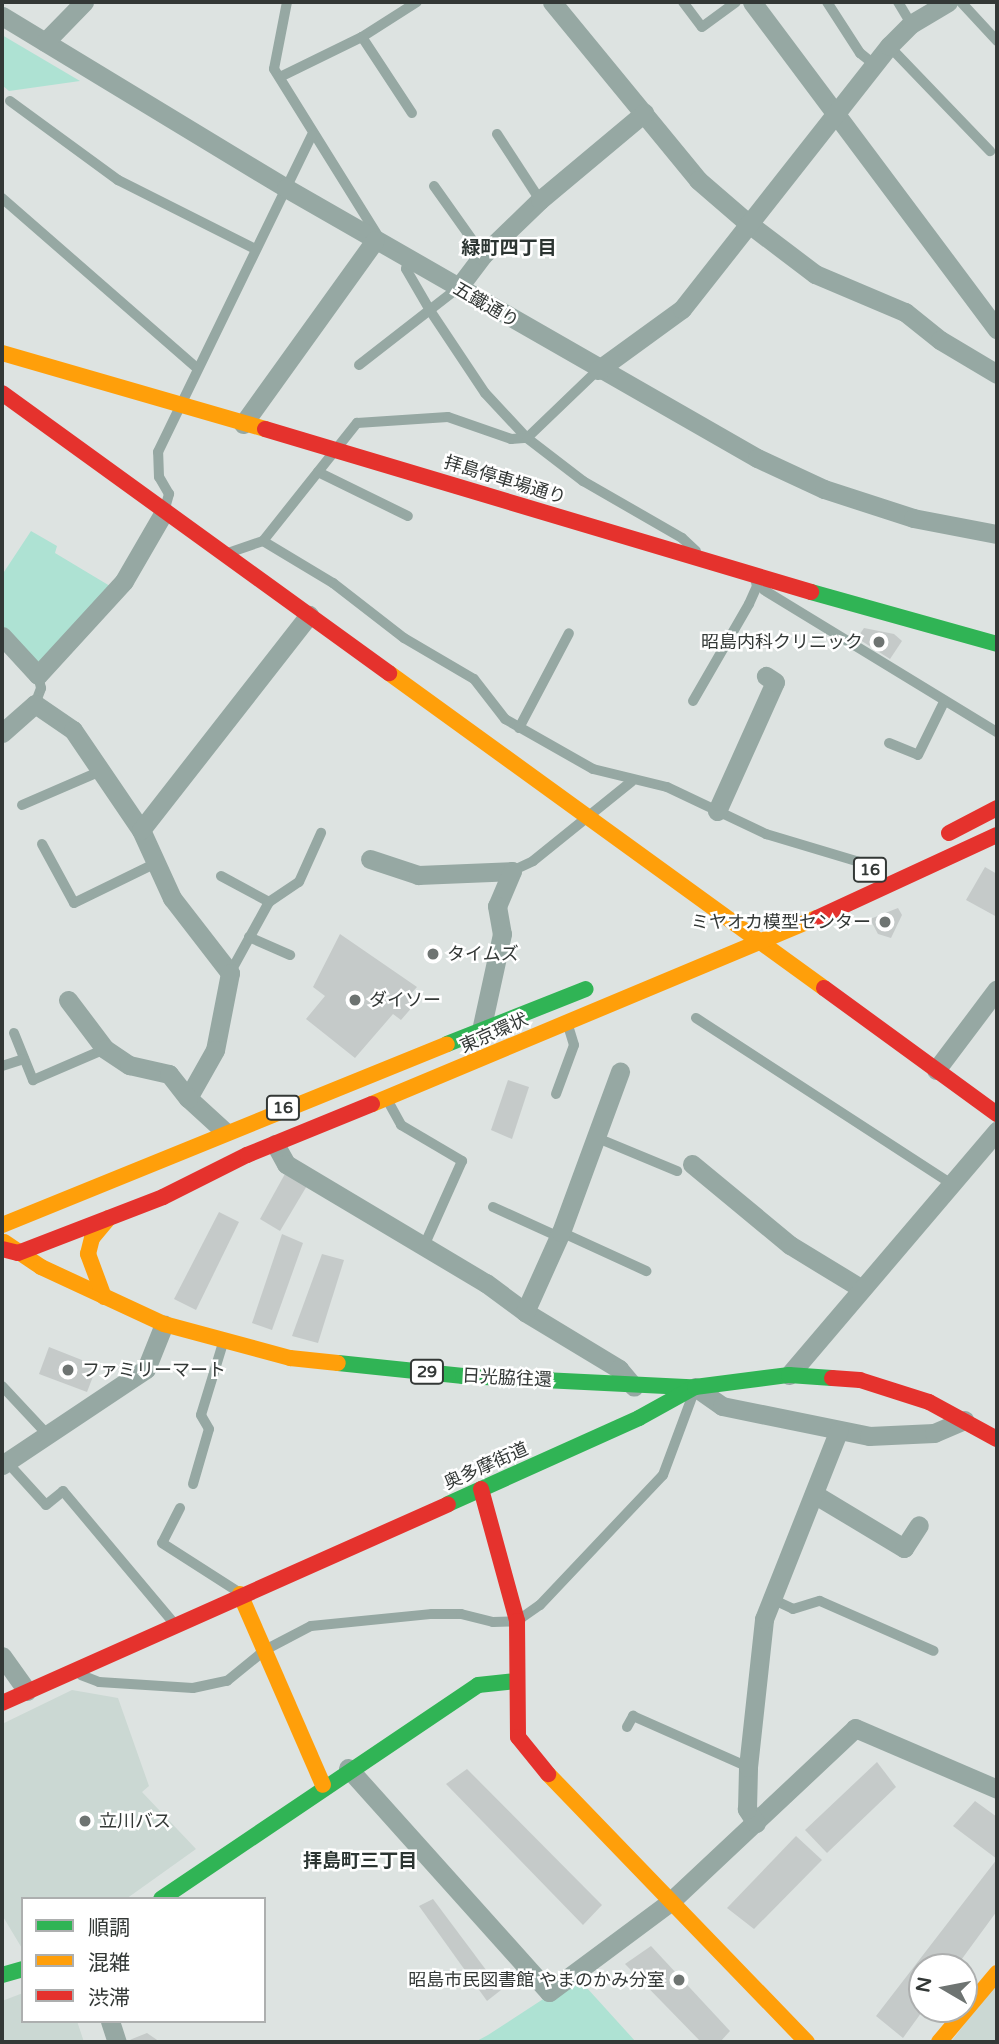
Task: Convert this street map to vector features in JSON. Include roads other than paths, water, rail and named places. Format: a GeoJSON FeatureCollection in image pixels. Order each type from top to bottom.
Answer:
{"type":"FeatureCollection","features":[{"type":"Feature","properties":{"kind":"main road","name":"拝島停車場通り"},"geometry":{"type":"LineString","coordinates":[[2,353],[335,450],[756,581],[997,644]]}},
{"type":"Feature","properties":{"kind":"main road"},"geometry":{"type":"LineString","coordinates":[[2,393],[997,1115]]}},
{"type":"Feature","properties":{"kind":"main road"},"geometry":{"type":"LineString","coordinates":[[930,843],[997,808]]}},
{"type":"Feature","properties":{"kind":"main road","name":"東京環状"},"geometry":{"type":"LineString","coordinates":[[2,1259],[109,1218],[275,1144],[567,1021],[762,943],[991,841]]}},
{"type":"Feature","properties":{"kind":"main road","name":"16"},"geometry":{"type":"LineString","coordinates":[[852,878],[897,859]]}},
{"type":"Feature","properties":{"kind":"main road"},"geometry":{"type":"LineString","coordinates":[[716,937],[765,917]]}},
{"type":"Feature","properties":{"kind":"main road","name":"東京環状"},"geometry":{"type":"LineString","coordinates":[[2,1224],[224,1131],[604,982]]}},
{"type":"Feature","properties":{"kind":"main road"},"geometry":{"type":"LineString","coordinates":[[104,1297],[88,1254],[92,1238],[109,1218]]}},
{"type":"Feature","properties":{"kind":"main road","name":"29"},"geometry":{"type":"LineString","coordinates":[[2,1241],[18,1253]]}},
{"type":"Feature","properties":{"kind":"main road"},"geometry":{"type":"LineString","coordinates":[[2,1249],[18,1253]]}},
{"type":"Feature","properties":{"kind":"main road","name":"日光脇往還"},"geometry":{"type":"LineString","coordinates":[[18,1253],[164,1324],[223,1343],[290,1358],[371,1368],[634,1387],[695,1387]]}},
{"type":"Feature","properties":{"kind":"main road","name":"奥多摩街道"},"geometry":{"type":"LineString","coordinates":[[2,1703],[240,1594],[639,1418],[695,1387],[789,1375],[860,1380],[929,1402],[997,1439]]}},
{"type":"Feature","properties":{"kind":"main road"},"geometry":{"type":"LineString","coordinates":[[481,1489],[517,1621],[514,1723],[529,1754],[807,2042]]}},
{"type":"Feature","properties":{"kind":"main road"},"geometry":{"type":"LineString","coordinates":[[240,1594],[323,1785]]}},
{"type":"Feature","properties":{"kind":"main road"},"geometry":{"type":"LineString","coordinates":[[164,1897],[348,1768],[478,1685],[515,1681]]}},
{"type":"Feature","properties":{"kind":"main road"},"geometry":{"type":"LineString","coordinates":[[2,1975],[21,1970]]}},
{"type":"Feature","properties":{"kind":"main road"},"geometry":{"type":"LineString","coordinates":[[939,2042],[997,1973]]}},
{"type":"Feature","properties":{"kind":"street"},"geometry":{"type":"LineString","coordinates":[[45,42],[84,2]]}},
{"type":"Feature","properties":{"kind":"street"},"geometry":{"type":"LineString","coordinates":[[552,2],[698,180],[749,224],[815,274],[905,312],[940,340],[997,374]]}},
{"type":"Feature","properties":{"kind":"street"},"geometry":{"type":"LineString","coordinates":[[752,2],[996,326]]}},
{"type":"Feature","properties":{"kind":"street"},"geometry":{"type":"LineString","coordinates":[[598,370],[682,309],[889,46],[911,24],[948,2]]}},
{"type":"Feature","properties":{"kind":"street","name":"五鐵通り"},"geometry":{"type":"LineString","coordinates":[[2,16],[286,188],[685,421],[824,489],[913,518],[997,534]]}},
{"type":"Feature","properties":{"kind":"street"},"geometry":{"type":"LineString","coordinates":[[458,288],[483,255],[540,200],[643,113]]}},
{"type":"Feature","properties":{"kind":"street"},"geometry":{"type":"LineString","coordinates":[[243,424],[380,243]]}},
{"type":"Feature","properties":{"kind":"street"},"geometry":{"type":"LineString","coordinates":[[2,636],[38,675],[124,581],[164,512]]}},
{"type":"Feature","properties":{"kind":"street"},"geometry":{"type":"LineString","coordinates":[[141,830],[309,615]]}},
{"type":"Feature","properties":{"kind":"street"},"geometry":{"type":"LineString","coordinates":[[717,811],[775,682],[766,676]]}},
{"type":"Feature","properties":{"kind":"street"},"geometry":{"type":"LineString","coordinates":[[2,733],[35,704],[73,730],[104,769],[141,830],[153,864],[172,898],[230,973],[215,1050],[188,1098]]}},
{"type":"Feature","properties":{"kind":"street"},"geometry":{"type":"LineString","coordinates":[[370,859],[418,875],[512,871],[497,906],[502,934],[481,1030]]}},
{"type":"Feature","properties":{"kind":"street"},"geometry":{"type":"LineString","coordinates":[[936,1070],[997,989]]}},
{"type":"Feature","properties":{"kind":"street"},"geometry":{"type":"LineString","coordinates":[[68,1000],[106,1049],[129,1065],[170,1074],[188,1098],[224,1131]]}},
{"type":"Feature","properties":{"kind":"street"},"geometry":{"type":"LineString","coordinates":[[525,1312],[560,1235],[620,1072]]}},
{"type":"Feature","properties":{"kind":"street"},"geometry":{"type":"LineString","coordinates":[[789,1375],[997,1131]]}},
{"type":"Feature","properties":{"kind":"street"},"geometry":{"type":"LineString","coordinates":[[275,1144],[286,1164],[425,1246],[525,1312],[620,1369],[634,1387]]}},
{"type":"Feature","properties":{"kind":"street"},"geometry":{"type":"LineString","coordinates":[[685,1168],[790,1245],[862,1289]]}},
{"type":"Feature","properties":{"kind":"street"},"geometry":{"type":"LineString","coordinates":[[4,1463],[145,1369],[164,1324]]}},
{"type":"Feature","properties":{"kind":"street"},"geometry":{"type":"LineString","coordinates":[[695,1387],[722,1406],[869,1436],[934,1433],[964,1420]]}},
{"type":"Feature","properties":{"kind":"street"},"geometry":{"type":"LineString","coordinates":[[756,1823],[747,1809],[748,1767],[764,1619],[839,1430]]}},
{"type":"Feature","properties":{"kind":"street"},"geometry":{"type":"LineString","coordinates":[[814,1494],[904,1548],[919,1525]]}},
{"type":"Feature","properties":{"kind":"street"},"geometry":{"type":"LineString","coordinates":[[2,1656],[27,1692]]}},
{"type":"Feature","properties":{"kind":"street"},"geometry":{"type":"LineString","coordinates":[[348,1768],[548,1992],[670,1902],[855,1728],[997,1789]]}},
{"type":"Feature","properties":{"kind":"street"},"geometry":{"type":"LineString","coordinates":[[111,2023],[117,2042]]}},
{"type":"Feature","properties":{"kind":"lane"},"geometry":{"type":"LineString","coordinates":[[287,2],[274,69],[380,243]]}},
{"type":"Feature","properties":{"kind":"lane"},"geometry":{"type":"LineString","coordinates":[[280,77],[362,37],[417,2]]}},
{"type":"Feature","properties":{"kind":"lane"},"geometry":{"type":"LineString","coordinates":[[683,2],[702,27],[736,2]]}},
{"type":"Feature","properties":{"kind":"lane"},"geometry":{"type":"LineString","coordinates":[[827,2],[860,53],[874,65]]}},
{"type":"Feature","properties":{"kind":"lane"},"geometry":{"type":"LineString","coordinates":[[898,2],[911,24]]}},
{"type":"Feature","properties":{"kind":"lane"},"geometry":{"type":"LineString","coordinates":[[961,2],[997,41]]}},
{"type":"Feature","properties":{"kind":"lane"},"geometry":{"type":"LineString","coordinates":[[362,37],[412,113]]}},
{"type":"Feature","properties":{"kind":"lane"},"geometry":{"type":"LineString","coordinates":[[889,46],[990,151]]}},
{"type":"Feature","properties":{"kind":"lane"},"geometry":{"type":"LineString","coordinates":[[10,100],[118,180],[255,249]]}},
{"type":"Feature","properties":{"kind":"lane"},"geometry":{"type":"LineString","coordinates":[[496,134],[540,200]]}},
{"type":"Feature","properties":{"kind":"lane"},"geometry":{"type":"LineString","coordinates":[[164,512],[169,494],[159,477],[158,452],[177,405],[312,135]]}},
{"type":"Feature","properties":{"kind":"lane"},"geometry":{"type":"LineString","coordinates":[[434,186],[483,255]]}},
{"type":"Feature","properties":{"kind":"lane"},"geometry":{"type":"LineString","coordinates":[[2,198],[196,367]]}},
{"type":"Feature","properties":{"kind":"lane"},"geometry":{"type":"LineString","coordinates":[[408,259],[406,269],[431,312],[485,393],[527,438],[583,481],[682,538],[708,564]]}},
{"type":"Feature","properties":{"kind":"lane"},"geometry":{"type":"LineString","coordinates":[[359,365],[409,323],[431,312],[458,288]]}},
{"type":"Feature","properties":{"kind":"lane"},"geometry":{"type":"LineString","coordinates":[[225,555],[235,548],[263,541],[357,422],[448,417],[511,439],[527,438],[598,370]]}},
{"type":"Feature","properties":{"kind":"lane"},"geometry":{"type":"LineString","coordinates":[[318,472],[408,516]]}},
{"type":"Feature","properties":{"kind":"lane"},"geometry":{"type":"LineString","coordinates":[[263,541],[333,583],[404,638],[474,679],[505,719],[593,769],[632,781],[667,787],[766,834],[876,867]]}},
{"type":"Feature","properties":{"kind":"lane"},"geometry":{"type":"LineString","coordinates":[[693,701],[756,581],[944,702],[997,732]]}},
{"type":"Feature","properties":{"kind":"lane"},"geometry":{"type":"LineString","coordinates":[[519,728],[569,633]]}},
{"type":"Feature","properties":{"kind":"lane"},"geometry":{"type":"LineString","coordinates":[[35,704],[41,688],[38,675]]}},
{"type":"Feature","properties":{"kind":"lane"},"geometry":{"type":"LineString","coordinates":[[889,743],[918,755],[944,702]]}},
{"type":"Feature","properties":{"kind":"lane"},"geometry":{"type":"LineString","coordinates":[[22,805],[104,769]]}},
{"type":"Feature","properties":{"kind":"lane"},"geometry":{"type":"LineString","coordinates":[[512,871],[533,861],[591,818],[632,781]]}},
{"type":"Feature","properties":{"kind":"lane"},"geometry":{"type":"LineString","coordinates":[[230,973],[269,902],[299,882],[321,833]]}},
{"type":"Feature","properties":{"kind":"lane"},"geometry":{"type":"LineString","coordinates":[[42,844],[74,904],[153,864]]}},
{"type":"Feature","properties":{"kind":"lane"},"geometry":{"type":"LineString","coordinates":[[221,876],[269,902]]}},
{"type":"Feature","properties":{"kind":"lane"},"geometry":{"type":"LineString","coordinates":[[249,937],[290,955]]}},
{"type":"Feature","properties":{"kind":"lane"},"geometry":{"type":"LineString","coordinates":[[696,1018],[952,1184]]}},
{"type":"Feature","properties":{"kind":"lane"},"geometry":{"type":"LineString","coordinates":[[556,1094],[574,1045],[567,1021]]}},
{"type":"Feature","properties":{"kind":"lane"},"geometry":{"type":"LineString","coordinates":[[14,1033],[33,1080],[106,1049]]}},
{"type":"Feature","properties":{"kind":"lane"},"geometry":{"type":"LineString","coordinates":[[2,1066],[24,1059]]}},
{"type":"Feature","properties":{"kind":"lane"},"geometry":{"type":"LineString","coordinates":[[387,1099],[401,1125],[462,1161],[425,1246]]}},
{"type":"Feature","properties":{"kind":"lane"},"geometry":{"type":"LineString","coordinates":[[594,1137],[685,1168]]}},
{"type":"Feature","properties":{"kind":"lane"},"geometry":{"type":"LineString","coordinates":[[493,1207],[646,1271]]}},
{"type":"Feature","properties":{"kind":"lane"},"geometry":{"type":"LineString","coordinates":[[193,1484],[209,1429],[201,1415],[223,1343]]}},
{"type":"Feature","properties":{"kind":"lane"},"geometry":{"type":"LineString","coordinates":[[2,1386],[46,1433]]}},
{"type":"Feature","properties":{"kind":"lane"},"geometry":{"type":"LineString","coordinates":[[71,1671],[99,1682],[193,1688],[227,1681],[265,1650],[311,1626],[432,1614],[461,1614],[493,1622],[517,1621],[540,1605],[663,1475],[695,1387]]}},
{"type":"Feature","properties":{"kind":"lane"},"geometry":{"type":"LineString","coordinates":[[4,1463],[46,1505],[63,1491],[175,1625]]}},
{"type":"Feature","properties":{"kind":"lane"},"geometry":{"type":"LineString","coordinates":[[180,1508],[162,1543],[240,1594]]}},
{"type":"Feature","properties":{"kind":"lane"},"geometry":{"type":"LineString","coordinates":[[772,1599],[793,1609],[820,1601],[934,1651]]}},
{"type":"Feature","properties":{"kind":"lane"},"geometry":{"type":"LineString","coordinates":[[627,1727],[633,1716],[748,1767]]}},
{"type":"Feature","properties":{"kind":"place","name":"昭島内科クリニック"},"geometry":{"type":"Point","coordinates":[879,642]}},
{"type":"Feature","properties":{"kind":"place","name":"ミヤオカ模型センター"},"geometry":{"type":"Point","coordinates":[885,922]}},
{"type":"Feature","properties":{"kind":"place","name":"タイムズ"},"geometry":{"type":"Point","coordinates":[433,954]}},
{"type":"Feature","properties":{"kind":"place","name":"ダイソー"},"geometry":{"type":"Point","coordinates":[355,1000]}},
{"type":"Feature","properties":{"kind":"place","name":"ファミリーマート"},"geometry":{"type":"Point","coordinates":[68,1370]}},
{"type":"Feature","properties":{"kind":"place","name":"立川バス"},"geometry":{"type":"Point","coordinates":[85,1821]}},
{"type":"Feature","properties":{"kind":"place","name":"昭島市民図書館 やまのかみ分室"},"geometry":{"type":"Point","coordinates":[679,1980]}},
{"type":"Feature","properties":{"kind":"district","name":"緑町四丁目"},"geometry":{"type":"Point","coordinates":[509,249]}},
{"type":"Feature","properties":{"kind":"district","name":"拝島町三丁目"},"geometry":{"type":"Point","coordinates":[360,1862]}}]}
